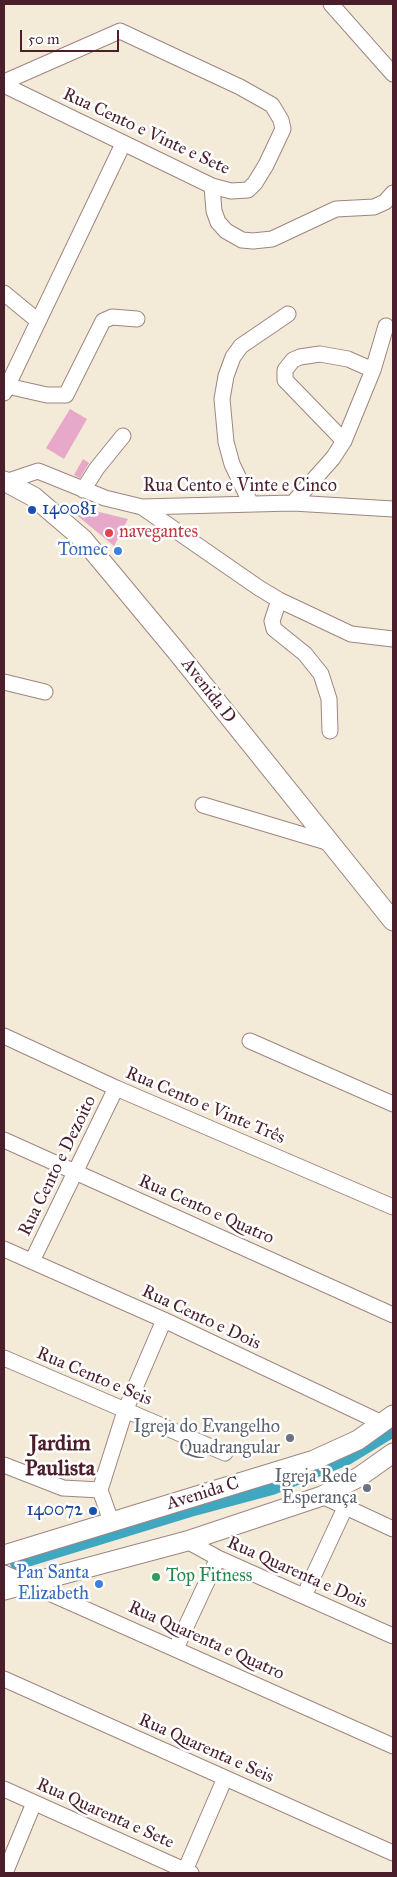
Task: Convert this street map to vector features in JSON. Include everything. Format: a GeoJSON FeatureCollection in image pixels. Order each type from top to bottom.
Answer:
{"type":"FeatureCollection","features":[{"type":"Feature","properties":{"kind":"main road","name":"Avenida D"},"geometry":{"type":"LineString","coordinates":[[4,482],[34,497],[83,539],[393,921]]}},
{"type":"Feature","properties":{"kind":"main road","name":"Avenida C"},"geometry":{"type":"LineString","coordinates":[[4,1555],[314,1460],[358,1440],[388,1419]]}},
{"type":"Feature","properties":{"kind":"main road"},"geometry":{"type":"LineString","coordinates":[[4,1590],[186,1541],[322,1496],[359,1477],[393,1453]]}},
{"type":"Feature","properties":{"kind":"street"},"geometry":{"type":"LineString","coordinates":[[331,4],[393,74]]}},
{"type":"Feature","properties":{"kind":"street","name":"Rua Cento e Vinte e Sete"},"geometry":{"type":"LineString","coordinates":[[120,31],[240,87],[272,105],[277,111],[283,129],[266,165],[248,190],[231,192],[212,186],[4,84],[120,31]]}},
{"type":"Feature","properties":{"kind":"street"},"geometry":{"type":"LineString","coordinates":[[124,144],[5,390],[66,395],[102,321],[112,317],[137,319]]}},
{"type":"Feature","properties":{"kind":"street"},"geometry":{"type":"LineString","coordinates":[[212,186],[214,211],[218,222],[226,231],[242,240],[253,241],[272,239],[336,208],[374,207],[385,202],[393,192]]}},
{"type":"Feature","properties":{"kind":"street"},"geometry":{"type":"LineString","coordinates":[[4,293],[38,321]]}},
{"type":"Feature","properties":{"kind":"street"},"geometry":{"type":"LineString","coordinates":[[251,504],[232,464],[226,442],[222,399],[226,376],[233,356],[242,346],[288,314]]}},
{"type":"Feature","properties":{"kind":"street"},"geometry":{"type":"LineString","coordinates":[[293,503],[344,441],[373,370],[386,326]]}},
{"type":"Feature","properties":{"kind":"street"},"geometry":{"type":"LineString","coordinates":[[344,441],[285,380],[284,370],[293,360],[320,354],[348,359],[373,370]]}},
{"type":"Feature","properties":{"kind":"street"},"geometry":{"type":"LineString","coordinates":[[83,490],[97,468],[123,436]]}},
{"type":"Feature","properties":{"kind":"street","name":"Rua Cento e Vinte e Cinco"},"geometry":{"type":"LineString","coordinates":[[4,482],[38,471],[105,498],[142,507],[293,503],[393,509]]}},
{"type":"Feature","properties":{"kind":"street"},"geometry":{"type":"LineString","coordinates":[[142,507],[258,588],[279,600],[350,634],[393,639]]}},
{"type":"Feature","properties":{"kind":"street"},"geometry":{"type":"LineString","coordinates":[[279,600],[272,621],[274,628],[305,654],[320,674],[329,699],[330,731]]}},
{"type":"Feature","properties":{"kind":"street"},"geometry":{"type":"LineString","coordinates":[[4,682],[46,692]]}},
{"type":"Feature","properties":{"kind":"street"},"geometry":{"type":"LineString","coordinates":[[203,805],[330,843]]}},
{"type":"Feature","properties":{"kind":"street","name":"Rua Cento e Vinte Três"},"geometry":{"type":"LineString","coordinates":[[4,1036],[116,1088],[393,1207]]}},
{"type":"Feature","properties":{"kind":"street"},"geometry":{"type":"LineString","coordinates":[[250,1041],[393,1104]]}},
{"type":"Feature","properties":{"kind":"street","name":"Rua Cento e Dezoito"},"geometry":{"type":"LineString","coordinates":[[32,1261],[77,1172],[116,1088]]}},
{"type":"Feature","properties":{"kind":"street","name":"Rua Cento e Quatro"},"geometry":{"type":"LineString","coordinates":[[4,1140],[393,1315]]}},
{"type":"Feature","properties":{"kind":"street","name":"Rua Cento e Dois"},"geometry":{"type":"LineString","coordinates":[[4,1249],[388,1419]]}},
{"type":"Feature","properties":{"kind":"street"},"geometry":{"type":"LineString","coordinates":[[111,1521],[100,1490],[125,1411],[164,1320]]}},
{"type":"Feature","properties":{"kind":"street","name":"Rua Cento e Seis"},"geometry":{"type":"LineString","coordinates":[[4,1358],[225,1453]]}},
{"type":"Feature","properties":{"kind":"street"},"geometry":{"type":"LineString","coordinates":[[4,1465],[63,1488],[100,1490]]}},
{"type":"Feature","properties":{"kind":"street"},"geometry":{"type":"LineString","coordinates":[[322,1496],[393,1529]]}},
{"type":"Feature","properties":{"kind":"street"},"geometry":{"type":"LineString","coordinates":[[304,1596],[345,1508]]}},
{"type":"Feature","properties":{"kind":"street","name":"Rua Quarenta e Dois"},"geometry":{"type":"LineString","coordinates":[[186,1541],[218,1558],[393,1636]]}},
{"type":"Feature","properties":{"kind":"street"},"geometry":{"type":"LineString","coordinates":[[176,1648],[218,1558]]}},
{"type":"Feature","properties":{"kind":"street","name":"Rua Quarenta e Quatro"},"geometry":{"type":"LineString","coordinates":[[4,1573],[393,1746]]}},
{"type":"Feature","properties":{"kind":"street","name":"Rua Quarenta e Seis"},"geometry":{"type":"LineString","coordinates":[[4,1679],[393,1853]]}},
{"type":"Feature","properties":{"kind":"street"},"geometry":{"type":"LineString","coordinates":[[187,1872],[225,1778]]}},
{"type":"Feature","properties":{"kind":"street","name":"Rua Quarenta e Sete"},"geometry":{"type":"LineString","coordinates":[[4,1789],[187,1872]]}},
{"type":"Feature","properties":{"kind":"street"},"geometry":{"type":"LineString","coordinates":[[5,1873],[34,1802]]}},
{"type":"Feature","properties":{"kind":"building"},"geometry":{"type":"Polygon","coordinates":[[[70,409],[87,419],[64,459],[46,448],[70,409]]]}},
{"type":"Feature","properties":{"kind":"building"},"geometry":{"type":"Polygon","coordinates":[[[83,459],[89,463],[80,478],[74,475],[83,459]]]}},
{"type":"Feature","properties":{"kind":"building","name":"navegantes"},"geometry":{"type":"Polygon","coordinates":[[[62,503],[128,519],[114,546],[62,503]]]}},
{"type":"Feature","properties":{"kind":"waterway"},"geometry":{"type":"LineString","coordinates":[[17,1563],[190,1510],[272,1488],[347,1458],[393,1430]]}},
{"type":"Feature","properties":{"kind":"place","name":"140081"},"geometry":{"type":"Point","coordinates":[32,510]}},
{"type":"Feature","properties":{"kind":"place","name":"navegantes"},"geometry":{"type":"Point","coordinates":[109,533]}},
{"type":"Feature","properties":{"kind":"place","name":"Tomec"},"geometry":{"type":"Point","coordinates":[118,551]}},
{"type":"Feature","properties":{"kind":"place","name":"Igreja do Evangelho Quadrangular"},"geometry":{"type":"Point","coordinates":[290,1438]}},
{"type":"Feature","properties":{"kind":"place","name":"Igreja Rede Esperança"},"geometry":{"type":"Point","coordinates":[367,1488]}},
{"type":"Feature","properties":{"kind":"place","name":"140072"},"geometry":{"type":"Point","coordinates":[93,1511]}},
{"type":"Feature","properties":{"kind":"place","name":"Top Fitness"},"geometry":{"type":"Point","coordinates":[156,1577]}},
{"type":"Feature","properties":{"kind":"place","name":"Pan Santa Elizabeth"},"geometry":{"type":"Point","coordinates":[99,1584]}},
{"type":"Feature","properties":{"kind":"district","name":"Jardim Paulista"},"geometry":{"type":"Point","coordinates":[60,1458]}}]}
